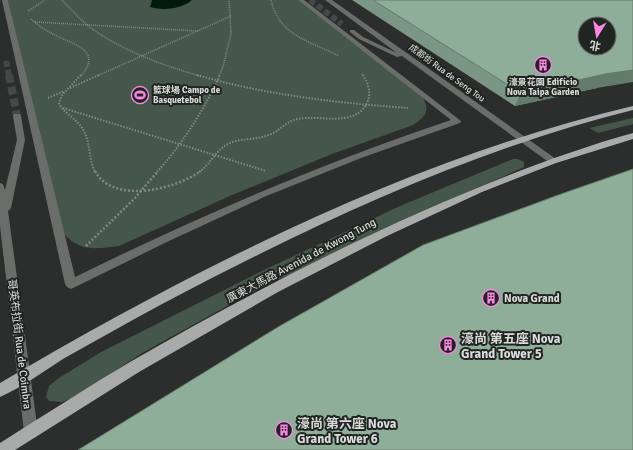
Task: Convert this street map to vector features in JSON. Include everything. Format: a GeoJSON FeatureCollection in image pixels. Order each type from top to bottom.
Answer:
{"type":"FeatureCollection","features":[{"type":"Feature","properties":{"kind":"main road","name":"廣東大馬路 Avenida de Kwong Tung"},"geometry":{"type":"LineString","coordinates":[[0,390],[117,322],[252,252],[359,202],[453,164],[522,139],[633,108]]}},
{"type":"Feature","properties":{"kind":"main road","name":"廣東大馬路 Avenida de Kwong Tung"},"geometry":{"type":"LineString","coordinates":[[2,450],[134,367],[274,288],[390,230],[479,190],[553,161],[633,136]]}},
{"type":"Feature","properties":{"kind":"street"},"geometry":{"type":"LineString","coordinates":[[5,0],[71,284],[227,210],[296,180],[336,164],[457,121],[301,0]]}},
{"type":"Feature","properties":{"kind":"street","name":"成都街 Rua de Seng Tou"},"geometry":{"type":"LineString","coordinates":[[328,0],[553,161]]}},
{"type":"Feature","properties":{"kind":"street"},"geometry":{"type":"LineString","coordinates":[[342,24],[360,38],[424,68]]}},
{"type":"Feature","properties":{"kind":"street"},"geometry":{"type":"LineString","coordinates":[[4,216],[21,140],[17,116]]}},
{"type":"Feature","properties":{"kind":"street","name":"哥英布拉街 Rua de Coimbra"},"geometry":{"type":"LineString","coordinates":[[0,186],[31,432]]}},
{"type":"Feature","properties":{"kind":"path"},"geometry":{"type":"LineString","coordinates":[[25,13],[45,0]]}},
{"type":"Feature","properties":{"kind":"path"},"geometry":{"type":"LineString","coordinates":[[62,0],[70,10],[88,25],[113,42],[143,56],[217,81],[295,97],[365,106],[442,109]]}},
{"type":"Feature","properties":{"kind":"path"},"geometry":{"type":"LineString","coordinates":[[66,264],[141,191],[198,118],[217,81],[228,51],[231,30],[229,0]]}},
{"type":"Feature","properties":{"kind":"path"},"geometry":{"type":"LineString","coordinates":[[271,0],[271,8],[275,17],[283,26],[295,35],[342,58]]}},
{"type":"Feature","properties":{"kind":"path"},"geometry":{"type":"LineString","coordinates":[[30,106],[231,16]]}},
{"type":"Feature","properties":{"kind":"path"},"geometry":{"type":"LineString","coordinates":[[30,18],[58,36],[76,43],[86,51],[88,62],[83,74],[59,98],[58,103],[60,107],[75,118],[85,132],[91,149],[92,169],[102,181],[119,189],[141,191],[164,188],[186,180],[204,169],[214,155],[224,146],[238,140],[269,136],[277,132],[289,122],[297,119],[306,118],[331,120],[355,114],[365,106],[370,94],[367,80],[362,74]]}},
{"type":"Feature","properties":{"kind":"path"},"geometry":{"type":"LineString","coordinates":[[10,21],[198,31]]}},
{"type":"Feature","properties":{"kind":"path"},"geometry":{"type":"LineString","coordinates":[[60,107],[296,180]]}},
{"type":"Feature","properties":{"kind":"shaded area"},"geometry":{"type":"Polygon","coordinates":[[[8,0],[298,0],[422,96],[426,105],[426,112],[421,119],[413,125],[332,154],[232,195],[119,246],[88,248],[69,239],[63,233],[8,0]]]}},
{"type":"Feature","properties":{"kind":"shaded area"},"geometry":{"type":"Polygon","coordinates":[[[152,0],[192,0],[177,7],[160,9],[150,7],[152,0]]]}},
{"type":"Feature","properties":{"kind":"shaded area"},"geometry":{"type":"Polygon","coordinates":[[[633,118],[633,124],[598,133],[589,128],[633,118]]]}},
{"type":"Feature","properties":{"kind":"shaded area"},"geometry":{"type":"Polygon","coordinates":[[[513,159],[518,159],[524,162],[524,167],[256,290],[142,353],[78,396],[62,402],[49,401],[46,397],[49,386],[59,378],[101,352],[262,271],[400,206],[513,159]]]}},
{"type":"Feature","properties":{"kind":"building","name":"濠景花園 Edifício Nova Taipa Garden"},"geometry":{"type":"Polygon","coordinates":[[[373,0],[633,0],[633,70],[605,74],[521,93],[373,0]]]}},
{"type":"Feature","properties":{"kind":"building","name":"Nova Grand"},"geometry":{"type":"Polygon","coordinates":[[[633,169],[633,450],[78,450],[278,327],[423,245],[633,169]]]}},
{"type":"Feature","properties":{"kind":"tunnel"},"geometry":{"type":"LineString","coordinates":[[310,0],[342,24]]}},
{"type":"Feature","properties":{"kind":"tunnel"},"geometry":{"type":"LineString","coordinates":[[6,61],[9,76]]}},
{"type":"Feature","properties":{"kind":"tunnel"},"geometry":{"type":"LineString","coordinates":[[9,75],[17,116]]}},
{"type":"Feature","properties":{"kind":"place","name":"濠景花園 Edifício Nova Taipa Garden"},"geometry":{"type":"Point","coordinates":[543,65]}},
{"type":"Feature","properties":{"kind":"place","name":"籃球場 Campo de Basquetebol"},"geometry":{"type":"Point","coordinates":[140,95]}},
{"type":"Feature","properties":{"kind":"place","name":"Nova Grand"},"geometry":{"type":"Point","coordinates":[491,298]}},
{"type":"Feature","properties":{"kind":"place","name":"濠尚 第五座 Nova Grand Tower 5"},"geometry":{"type":"Point","coordinates":[448,345]}},
{"type":"Feature","properties":{"kind":"place","name":"濠尚 第六座 Nova Grand Tower 6"},"geometry":{"type":"Point","coordinates":[284,430]}}]}
